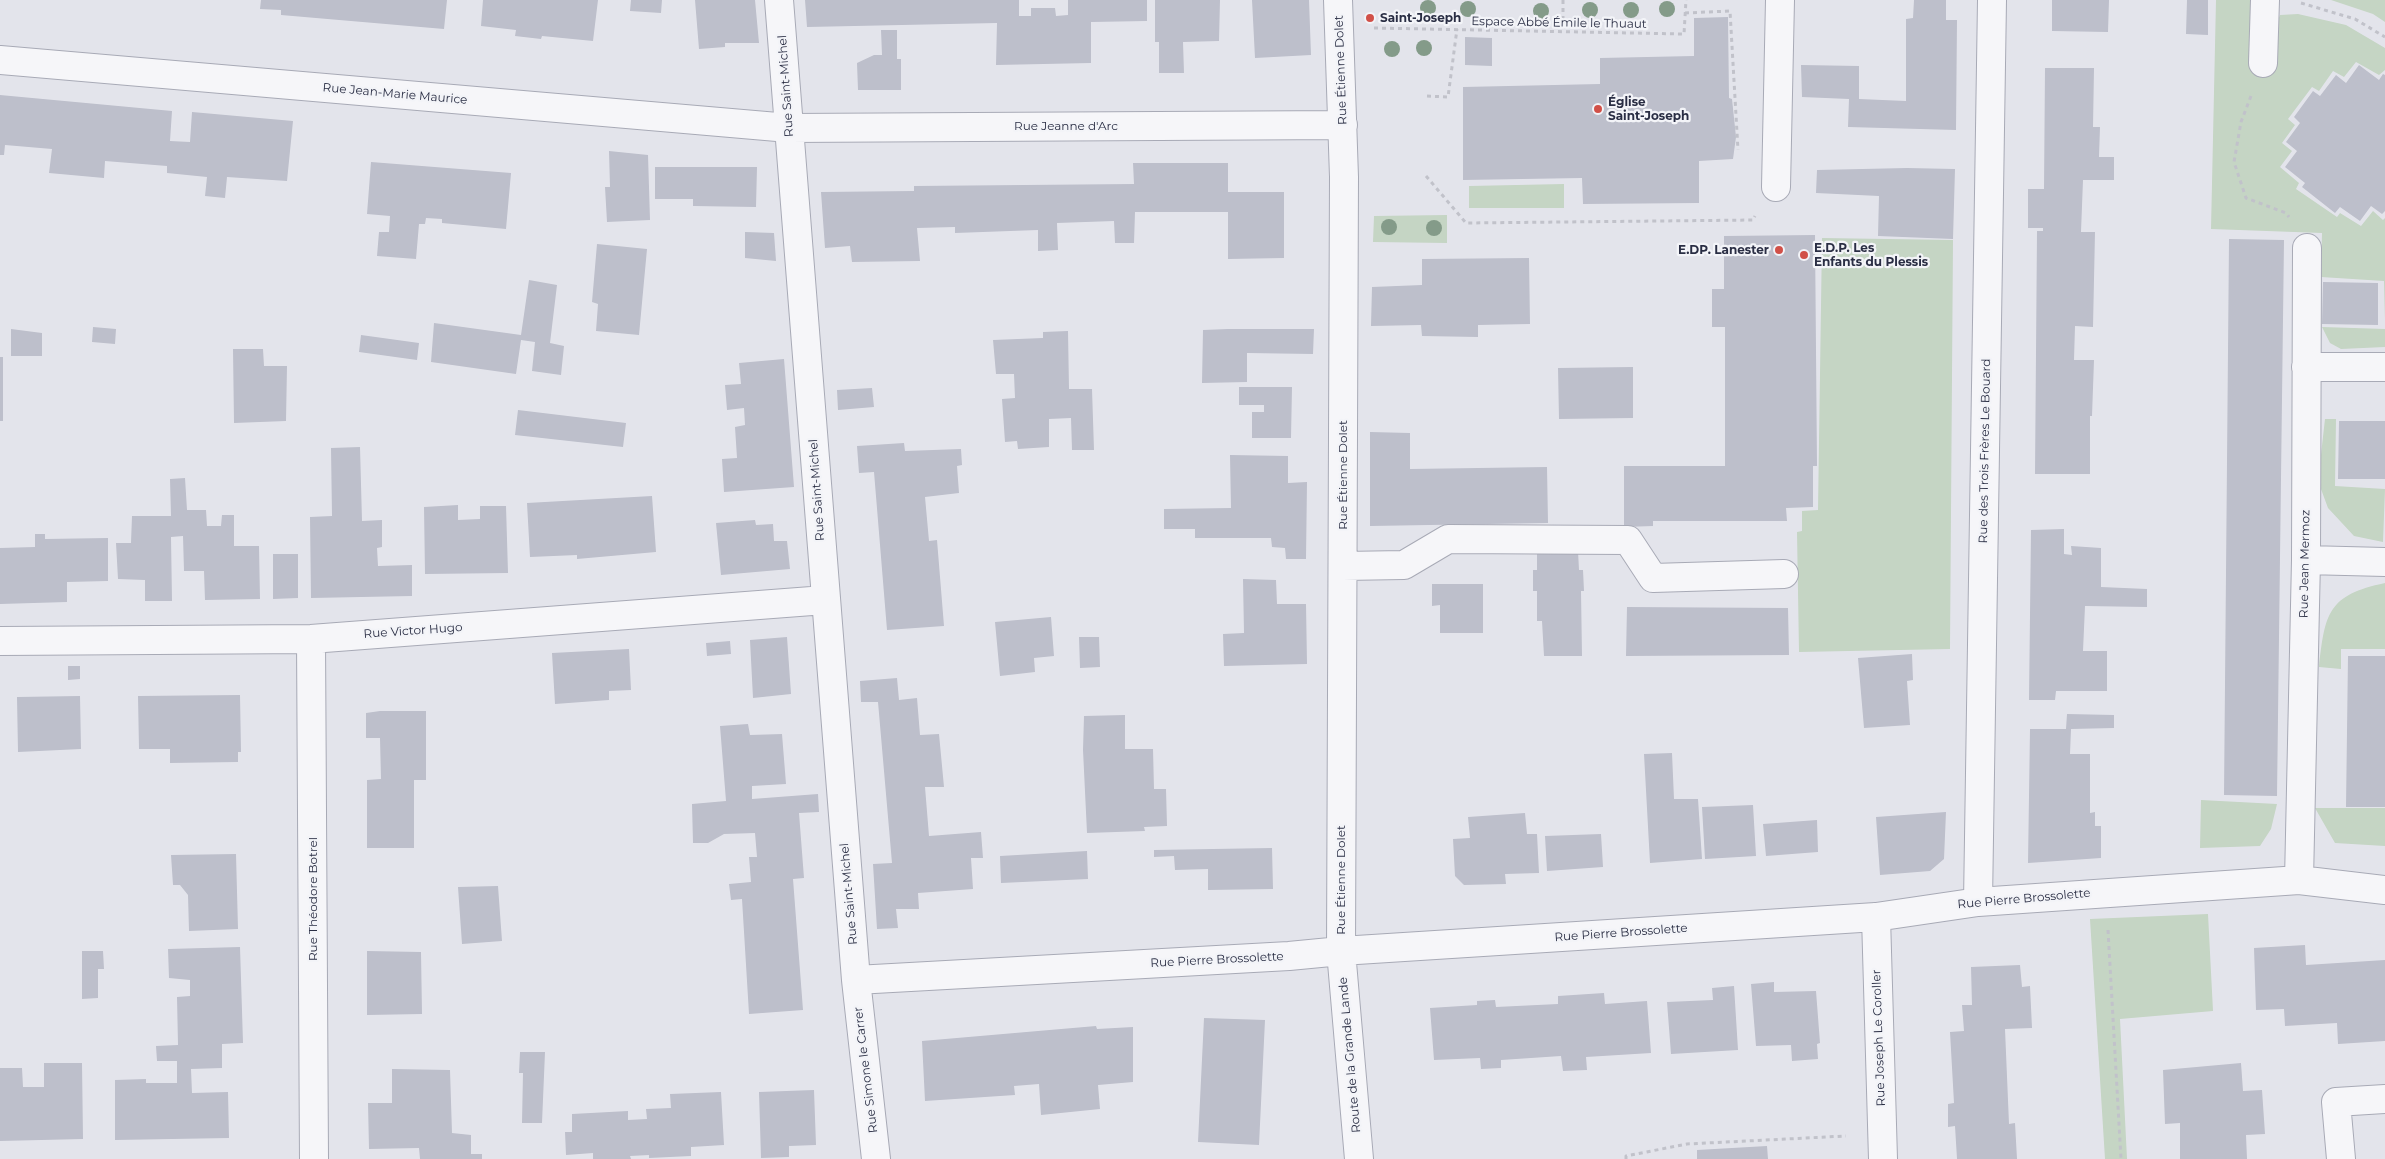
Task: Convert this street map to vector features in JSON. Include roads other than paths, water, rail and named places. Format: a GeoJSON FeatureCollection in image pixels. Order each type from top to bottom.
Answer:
{"type":"FeatureCollection","features":[{"type":"Feature","properties":{"kind":"street","name":"Rue Saint-Michel"},"geometry":{"type":"LineString","coordinates":[[780,0],[856,980]]}},
{"type":"Feature","properties":{"kind":"street","name":"Rue Étienne Dolet"},"geometry":{"type":"LineString","coordinates":[[1338,0],[1344,177],[1340,950]]}},
{"type":"Feature","properties":{"kind":"street"},"geometry":{"type":"LineString","coordinates":[[1776,187],[1780,0]]}},
{"type":"Feature","properties":{"kind":"street","name":"Rue des Trois Frères Le Bouard"},"geometry":{"type":"LineString","coordinates":[[1978,902],[1992,0]]}},
{"type":"Feature","properties":{"kind":"street"},"geometry":{"type":"LineString","coordinates":[[2263,63],[2265,0]]}},
{"type":"Feature","properties":{"kind":"street","name":"Rue Jean-Marie Maurice"},"geometry":{"type":"LineString","coordinates":[[0,60],[789,128]]}},
{"type":"Feature","properties":{"kind":"street","name":"Rue Jeanne d'Arc"},"geometry":{"type":"LineString","coordinates":[[789,128],[1343,125]]}},
{"type":"Feature","properties":{"kind":"street","name":"Rue Jean Mermoz"},"geometry":{"type":"LineString","coordinates":[[2299,880],[2306,560],[2307,248]]}},
{"type":"Feature","properties":{"kind":"street"},"geometry":{"type":"LineString","coordinates":[[2306,367],[2385,367]]}},
{"type":"Feature","properties":{"kind":"street"},"geometry":{"type":"LineString","coordinates":[[1343,566],[1404,565],[1448,540],[1628,540],[1653,578],[1784,574]]}},
{"type":"Feature","properties":{"kind":"street"},"geometry":{"type":"LineString","coordinates":[[2306,560],[2385,562]]}},
{"type":"Feature","properties":{"kind":"street","name":"Rue Victor Hugo"},"geometry":{"type":"LineString","coordinates":[[0,641],[311,639],[826,600]]}},
{"type":"Feature","properties":{"kind":"street","name":"Rue Théodore Botrel"},"geometry":{"type":"LineString","coordinates":[[311,639],[314,1159]]}},
{"type":"Feature","properties":{"kind":"street","name":"Rue Pierre Brossolette"},"geometry":{"type":"LineString","coordinates":[[856,980],[1279,957],[1340,950],[1876,917],[1978,902],[2299,880],[2385,890]]}},
{"type":"Feature","properties":{"kind":"street","name":"Rue Joseph Le Coroller"},"geometry":{"type":"LineString","coordinates":[[1876,917],[1883,1146]]}},
{"type":"Feature","properties":{"kind":"street","name":"Route de la Grande Lande"},"geometry":{"type":"LineString","coordinates":[[1340,950],[1359,1159]]}},
{"type":"Feature","properties":{"kind":"street","name":"Rue Simone le Carrer"},"geometry":{"type":"LineString","coordinates":[[856,980],[876,1159]]}},
{"type":"Feature","properties":{"kind":"street"},"geometry":{"type":"LineString","coordinates":[[2341,1159],[2336,1102],[2385,1099]]}},
{"type":"Feature","properties":{"kind":"place","name":"Saint-Joseph"},"geometry":{"type":"Point","coordinates":[1370,18]}},
{"type":"Feature","properties":{"kind":"place","name":"Église Saint-Joseph"},"geometry":{"type":"Point","coordinates":[1598,109]}},
{"type":"Feature","properties":{"kind":"place","name":"E.DP. Lanester"},"geometry":{"type":"Point","coordinates":[1779,250]}},
{"type":"Feature","properties":{"kind":"place","name":"E.D.P. Les Enfants du Plessis"},"geometry":{"type":"Point","coordinates":[1804,255]}}]}
